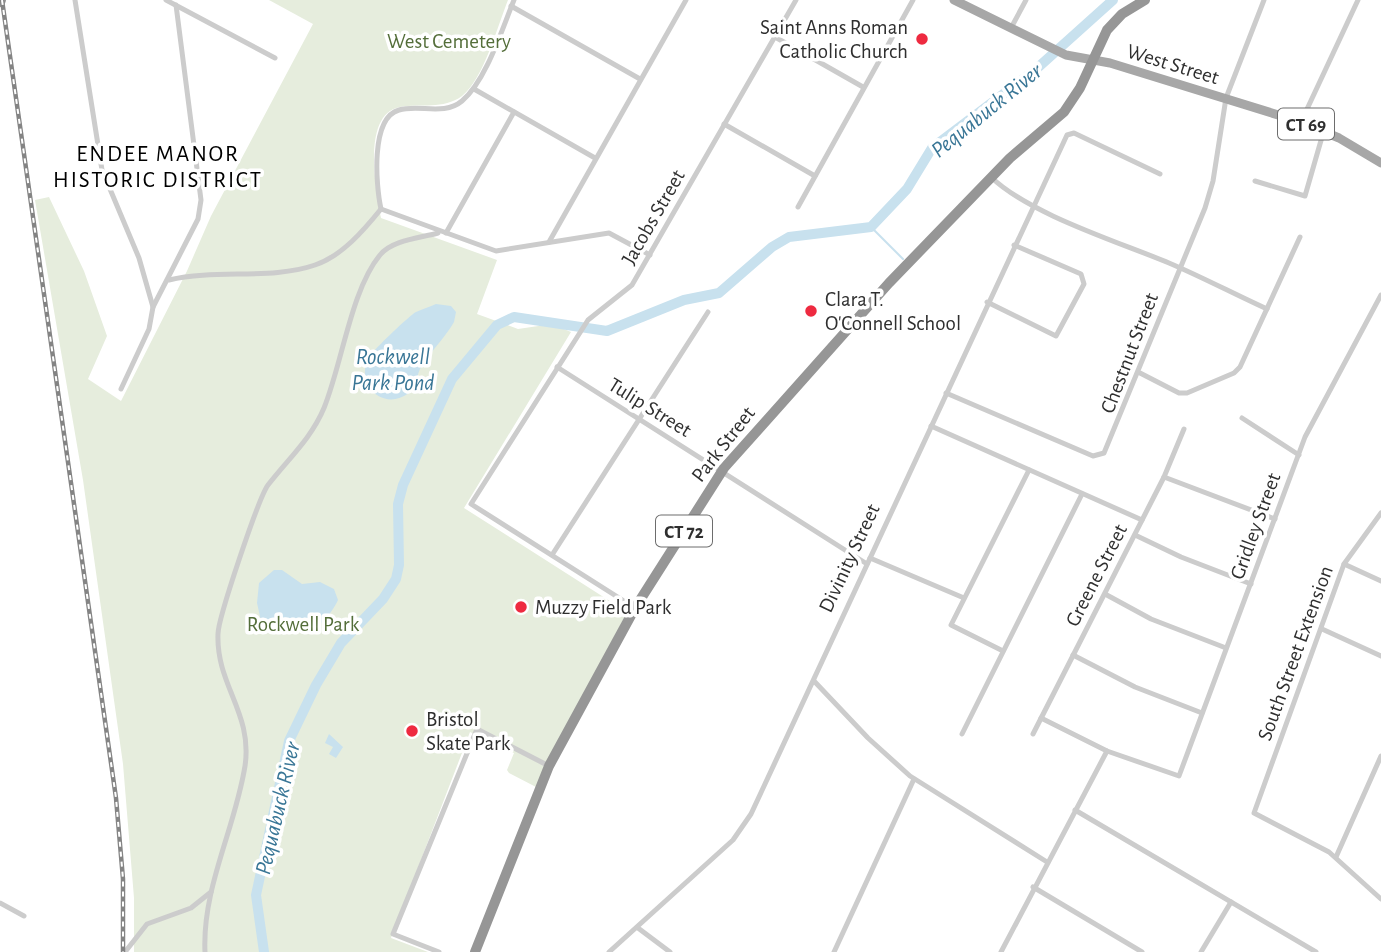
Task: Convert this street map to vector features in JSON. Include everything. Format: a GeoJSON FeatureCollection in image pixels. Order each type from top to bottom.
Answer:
{"type":"FeatureCollection","features":[{"type":"Feature","properties":{"kind":"highway","name":"CT 72"},"geometry":{"type":"LineString","coordinates":[[1091,60],[1113,23],[1145,0]]}},
{"type":"Feature","properties":{"kind":"highway","name":"Park Street"},"geometry":{"type":"LineString","coordinates":[[475,952],[549,766],[635,608],[722,471],[889,284],[992,177],[1067,108],[1091,60]]}},
{"type":"Feature","properties":{"kind":"main road","name":"West Street"},"geometry":{"type":"LineString","coordinates":[[954,0],[1064,54],[1110,63],[1301,122],[1324,130],[1380,159]]}},
{"type":"Feature","properties":{"kind":"street"},"geometry":{"type":"LineString","coordinates":[[75,0],[102,170],[135,249],[153,307]]}},
{"type":"Feature","properties":{"kind":"street"},"geometry":{"type":"LineString","coordinates":[[166,0],[275,58]]}},
{"type":"Feature","properties":{"kind":"street"},"geometry":{"type":"LineString","coordinates":[[549,242],[686,0]]}},
{"type":"Feature","properties":{"kind":"street","name":"Jacobs Street"},"geometry":{"type":"LineString","coordinates":[[552,555],[471,504],[588,320],[632,285],[796,0]]}},
{"type":"Feature","properties":{"kind":"street"},"geometry":{"type":"LineString","coordinates":[[798,207],[913,0]]}},
{"type":"Feature","properties":{"kind":"street"},"geometry":{"type":"LineString","coordinates":[[1010,29],[1026,0]]}},
{"type":"Feature","properties":{"kind":"street","name":"Chestnut Street"},"geometry":{"type":"LineString","coordinates":[[946,393],[1093,456],[1101,456],[1108,449],[1213,181],[1226,98],[1264,0]]}},
{"type":"Feature","properties":{"kind":"street"},"geometry":{"type":"LineString","coordinates":[[1301,122],[1358,0]]}},
{"type":"Feature","properties":{"kind":"street"},"geometry":{"type":"LineString","coordinates":[[169,280],[206,273],[289,271],[317,265],[345,247],[381,209],[378,149],[385,119],[397,110],[454,106],[474,89],[512,3],[640,79]]}},
{"type":"Feature","properties":{"kind":"street"},"geometry":{"type":"LineString","coordinates":[[121,389],[149,329],[153,307],[198,219],[201,200],[176,5]]}},
{"type":"Feature","properties":{"kind":"street"},"geometry":{"type":"LineString","coordinates":[[775,37],[863,87]]}},
{"type":"Feature","properties":{"kind":"street"},"geometry":{"type":"LineString","coordinates":[[474,89],[595,158]]}},
{"type":"Feature","properties":{"kind":"street"},"geometry":{"type":"LineString","coordinates":[[446,233],[514,112]]}},
{"type":"Feature","properties":{"kind":"street"},"geometry":{"type":"LineString","coordinates":[[724,124],[815,176]]}},
{"type":"Feature","properties":{"kind":"street"},"geometry":{"type":"LineString","coordinates":[[1255,181],[1305,196],[1324,130]]}},
{"type":"Feature","properties":{"kind":"street","name":"Divinity Street"},"geometry":{"type":"LineString","coordinates":[[609,952],[733,840],[751,814],[986,302],[1065,138],[1074,133],[1160,174]]}},
{"type":"Feature","properties":{"kind":"street"},"geometry":{"type":"LineString","coordinates":[[992,177],[1004,189],[1033,204],[1267,309]]}},
{"type":"Feature","properties":{"kind":"street"},"geometry":{"type":"LineString","coordinates":[[381,209],[438,233]]}},
{"type":"Feature","properties":{"kind":"street"},"geometry":{"type":"LineString","coordinates":[[205,952],[211,892],[245,769],[247,742],[243,717],[221,669],[218,634],[255,511],[267,486],[303,446],[324,409],[357,305],[381,254],[391,245],[438,233],[446,233],[496,251],[517,250],[609,233],[650,254]]}},
{"type":"Feature","properties":{"kind":"street"},"geometry":{"type":"LineString","coordinates":[[1140,373],[1179,393],[1187,393],[1234,373],[1240,367],[1300,237]]}},
{"type":"Feature","properties":{"kind":"street"},"geometry":{"type":"LineString","coordinates":[[986,302],[1056,335],[1084,284],[1081,274],[1014,245]]}},
{"type":"Feature","properties":{"kind":"street","name":"Gridley Street"},"geometry":{"type":"LineString","coordinates":[[1107,751],[1178,776],[1299,455],[1381,295]]}},
{"type":"Feature","properties":{"kind":"street"},"geometry":{"type":"LineString","coordinates":[[635,608],[552,555],[708,312]]}},
{"type":"Feature","properties":{"kind":"street","name":"Tulip Street"},"geometry":{"type":"LineString","coordinates":[[557,367],[869,561],[964,598]]}},
{"type":"Feature","properties":{"kind":"street"},"geometry":{"type":"LineString","coordinates":[[1242,418],[1299,455]]}},
{"type":"Feature","properties":{"kind":"street"},"geometry":{"type":"LineString","coordinates":[[931,426],[1142,520]]}},
{"type":"Feature","properties":{"kind":"street","name":"Greene Street"},"geometry":{"type":"LineString","coordinates":[[1033,734],[1164,477],[1184,429]]}},
{"type":"Feature","properties":{"kind":"street"},"geometry":{"type":"LineString","coordinates":[[1003,651],[951,625],[1030,471]]}},
{"type":"Feature","properties":{"kind":"street"},"geometry":{"type":"LineString","coordinates":[[1164,477],[1275,519]]}},
{"type":"Feature","properties":{"kind":"street"},"geometry":{"type":"LineString","coordinates":[[962,734],[1082,494]]}},
{"type":"Feature","properties":{"kind":"street","name":"South Street Extension"},"geometry":{"type":"LineString","coordinates":[[1336,857],[1254,813],[1344,564],[1381,513]]}},
{"type":"Feature","properties":{"kind":"street"},"geometry":{"type":"LineString","coordinates":[[1135,535],[1181,557],[1251,584]]}},
{"type":"Feature","properties":{"kind":"street"},"geometry":{"type":"LineString","coordinates":[[1344,564],[1381,581]]}},
{"type":"Feature","properties":{"kind":"street"},"geometry":{"type":"LineString","coordinates":[[1105,594],[1151,619],[1226,648]]}},
{"type":"Feature","properties":{"kind":"street"},"geometry":{"type":"LineString","coordinates":[[1322,629],[1381,656]]}},
{"type":"Feature","properties":{"kind":"street"},"geometry":{"type":"LineString","coordinates":[[1073,655],[1135,687],[1202,713]]}},
{"type":"Feature","properties":{"kind":"street"},"geometry":{"type":"LineString","coordinates":[[814,681],[874,745],[914,779],[1047,862]]}},
{"type":"Feature","properties":{"kind":"street"},"geometry":{"type":"LineString","coordinates":[[1001,952],[1107,751],[1041,718]]}},
{"type":"Feature","properties":{"kind":"street"},"geometry":{"type":"LineString","coordinates":[[439,952],[393,934],[477,729],[549,766]]}},
{"type":"Feature","properties":{"kind":"street"},"geometry":{"type":"LineString","coordinates":[[1381,756],[1336,857],[1381,899]]}},
{"type":"Feature","properties":{"kind":"street"},"geometry":{"type":"LineString","coordinates":[[834,952],[914,779]]}},
{"type":"Feature","properties":{"kind":"street"},"geometry":{"type":"LineString","coordinates":[[1075,810],[1316,952]]}},
{"type":"Feature","properties":{"kind":"street"},"geometry":{"type":"LineString","coordinates":[[1033,887],[1142,952]]}},
{"type":"Feature","properties":{"kind":"street"},"geometry":{"type":"LineString","coordinates":[[124,952],[147,924],[191,908],[211,892]]}},
{"type":"Feature","properties":{"kind":"street"},"geometry":{"type":"LineString","coordinates":[[1201,952],[1231,902]]}},
{"type":"Feature","properties":{"kind":"street"},"geometry":{"type":"LineString","coordinates":[[0,903],[24,916]]}},
{"type":"Feature","properties":{"kind":"street"},"geometry":{"type":"LineString","coordinates":[[638,928],[670,952]]}},
{"type":"Feature","properties":{"kind":"green space","name":"Rockwell Park"},"geometry":{"type":"Polygon","coordinates":[[[269,0],[508,0],[477,78],[462,96],[440,105],[400,107],[388,113],[380,124],[374,155],[381,218],[497,260],[477,314],[518,329],[552,324],[571,332],[464,508],[627,612],[536,787],[507,770],[514,753],[470,732],[391,938],[428,952],[134,952],[134,898],[123,764],[83,480],[35,200],[49,197],[84,271],[107,336],[88,379],[121,401],[187,271],[211,216],[313,24],[269,0]]]}},
{"type":"Feature","properties":{"kind":"water","name":"Rockwell Park Pond"},"geometry":{"type":"Polygon","coordinates":[[[436,304],[451,306],[456,312],[454,322],[420,369],[414,388],[400,398],[383,398],[375,394],[366,380],[365,370],[369,357],[412,314],[436,304]]]}},
{"type":"Feature","properties":{"kind":"water"},"geometry":{"type":"Polygon","coordinates":[[[274,570],[282,570],[302,584],[320,582],[334,589],[338,600],[329,615],[306,632],[290,618],[261,621],[257,603],[259,583],[274,570]]]}},
{"type":"Feature","properties":{"kind":"water"},"geometry":{"type":"Polygon","coordinates":[[[329,734],[343,747],[336,758],[329,754],[333,747],[325,743],[329,734]]]}},
{"type":"Feature","properties":{"kind":"waterway","name":"Pequabuck River"},"geometry":{"type":"LineString","coordinates":[[264,952],[256,895],[289,741],[316,685],[341,643],[383,599],[396,579],[399,565],[398,504],[403,485],[452,379],[497,325],[514,317],[607,331],[684,300],[719,293],[772,247],[789,237],[871,227],[907,189],[932,148],[1034,71],[1113,0]]}},
{"type":"Feature","properties":{"kind":"waterway"},"geometry":{"type":"LineString","coordinates":[[871,227],[903,259]]}},
{"type":"Feature","properties":{"kind":"railway"},"geometry":{"type":"LineString","coordinates":[[2,0],[116,798],[123,879],[123,952]]}},
{"type":"Feature","properties":{"kind":"place","name":"Saint Anns Roman Catholic Church"},"geometry":{"type":"Point","coordinates":[922,39]}},
{"type":"Feature","properties":{"kind":"place","name":"Clara T. O'Connell School"},"geometry":{"type":"Point","coordinates":[811,311]}},
{"type":"Feature","properties":{"kind":"place","name":"Muzzy Field Park"},"geometry":{"type":"Point","coordinates":[521,607]}},
{"type":"Feature","properties":{"kind":"place","name":"Bristol Skate Park"},"geometry":{"type":"Point","coordinates":[412,731]}},
{"type":"Feature","properties":{"kind":"district","name":"ENDEE MANOR HISTORIC DISTRICT"},"geometry":{"type":"Point","coordinates":[158,166]}},
{"type":"Feature","properties":{"kind":"park label","name":"West Cemetery"},"geometry":{"type":"Point","coordinates":[449,41]}}]}
